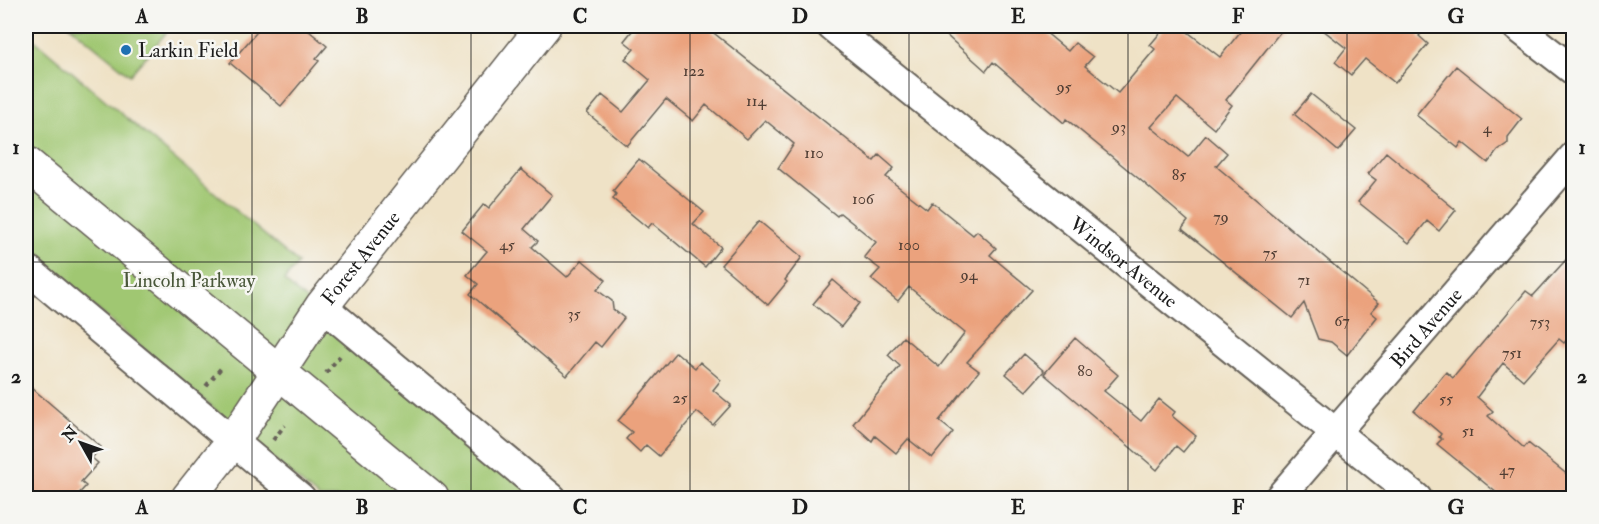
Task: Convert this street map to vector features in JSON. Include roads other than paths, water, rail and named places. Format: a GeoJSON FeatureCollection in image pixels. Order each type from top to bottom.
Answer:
{"type":"FeatureCollection","features":[{"type":"Feature","properties":{"kind":"street","name":"Forest Avenue"},"geometry":{"type":"LineString","coordinates":[[188,498],[233,441],[322,306],[544,26]]}},
{"type":"Feature","properties":{"kind":"street","name":"Windsor Avenue"},"geometry":{"type":"LineString","coordinates":[[831,26],[1418,498]]}},
{"type":"Feature","properties":{"kind":"street"},"geometry":{"type":"LineString","coordinates":[[1516,26],[1574,72]]}},
{"type":"Feature","properties":{"kind":"street","name":"Bird Avenue"},"geometry":{"type":"LineString","coordinates":[[1279,498],[1574,156]]}},
{"type":"Feature","properties":{"kind":"street"},"geometry":{"type":"LineString","coordinates":[[26,163],[432,498]]}},
{"type":"Feature","properties":{"kind":"street"},"geometry":{"type":"LineString","coordinates":[[26,268],[301,498]]}},
{"type":"Feature","properties":{"kind":"street"},"geometry":{"type":"LineString","coordinates":[[322,306],[552,498]]}},
{"type":"Feature","properties":{"kind":"place","name":"Larkin Field"},"geometry":{"type":"Point","coordinates":[126,50]}},
{"type":"Feature","properties":{"kind":"park label","name":"Lincoln Parkway"},"geometry":{"type":"Point","coordinates":[189,280]}}]}
